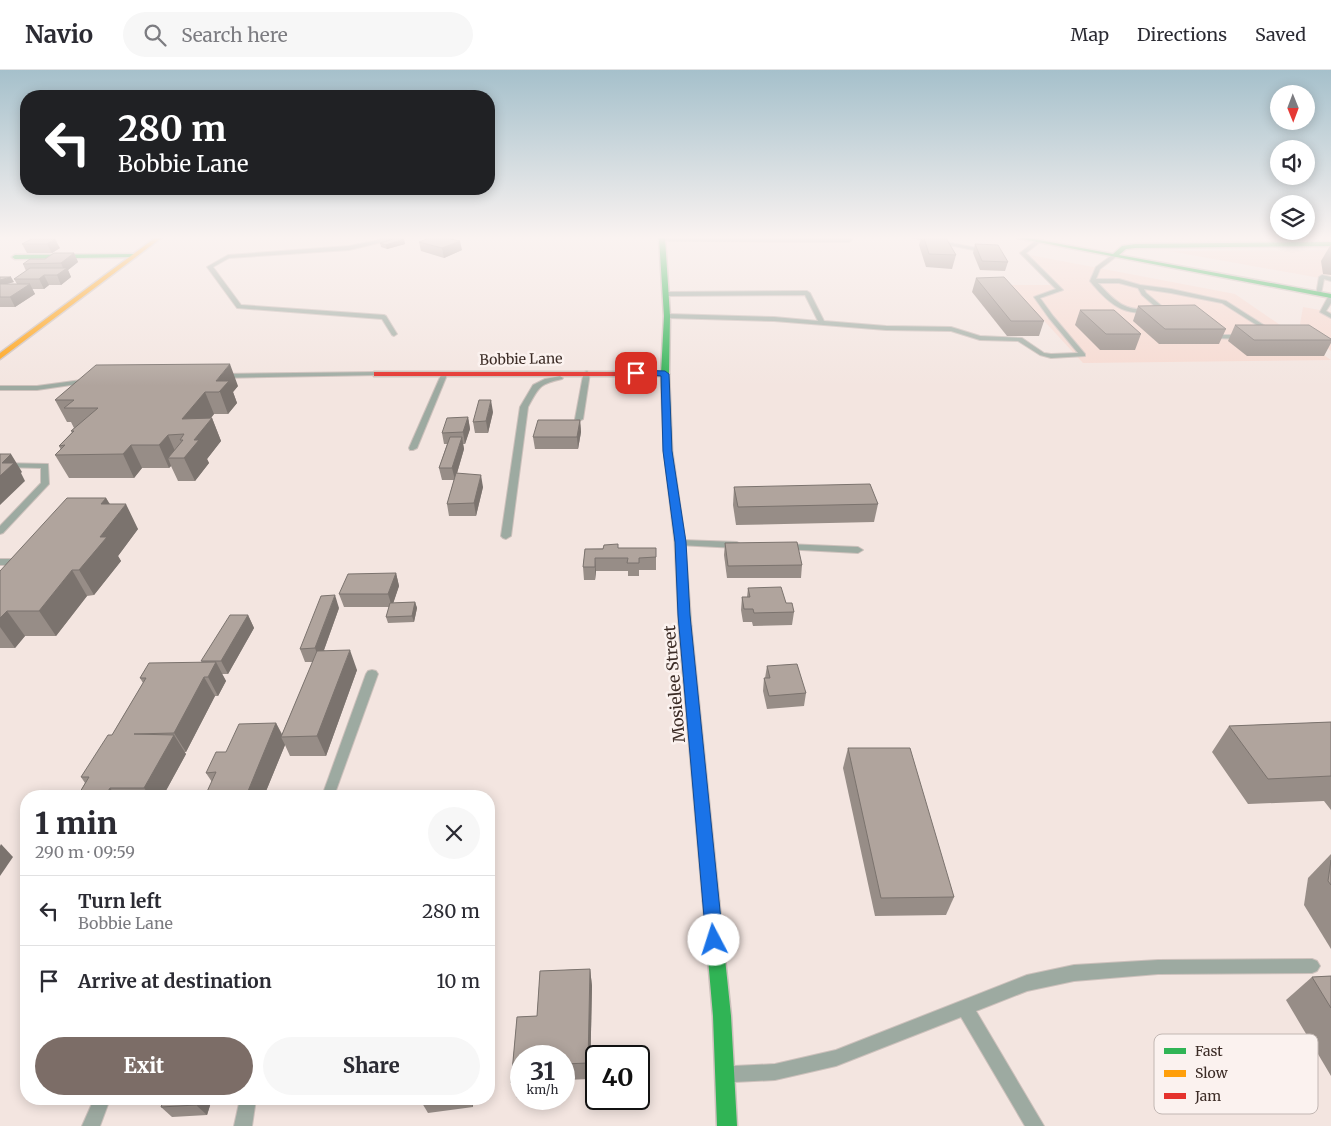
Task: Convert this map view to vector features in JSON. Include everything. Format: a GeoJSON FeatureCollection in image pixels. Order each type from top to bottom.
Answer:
{"type":"FeatureCollection","features":[{"type":"Feature","properties":{"kind":"street"},"geometry":{"type":"LineString","coordinates":[[0,356],[92,287]]}},
{"type":"Feature","properties":{"kind":"street","name":"Mosielee Street"},"geometry":{"type":"LineString","coordinates":[[666,287],[667,316],[665,374],[668,451],[680,542],[684,615],[726,1075],[727,1126]]}},
{"type":"Feature","properties":{"kind":"street"},"geometry":{"type":"LineString","coordinates":[[1282,287],[1331,297]]}},
{"type":"Feature","properties":{"kind":"street","name":"Bobbie Lane"},"geometry":{"type":"LineString","coordinates":[[377,374],[665,374]]}},
{"type":"Feature","properties":{"kind":"lane"},"geometry":{"type":"LineString","coordinates":[[225,287],[239,307],[384,317],[394,334]]}},
{"type":"Feature","properties":{"kind":"lane"},"geometry":{"type":"LineString","coordinates":[[667,316],[821,321],[886,328],[951,329],[980,338],[1020,340],[1042,354],[1051,356],[1083,355],[1037,297],[1060,290],[1057,287]]}},
{"type":"Feature","properties":{"kind":"lane"},"geometry":{"type":"LineString","coordinates":[[1099,287],[1111,302],[1124,311],[1149,312],[1162,308],[1144,294],[1140,287]]}},
{"type":"Feature","properties":{"kind":"lane"},"geometry":{"type":"LineString","coordinates":[[1142,287],[1172,291],[1224,302],[1277,335],[1263,336]]}},
{"type":"Feature","properties":{"kind":"lane"},"geometry":{"type":"LineString","coordinates":[[1318,294],[1320,287]]}},
{"type":"Feature","properties":{"kind":"lane"},"geometry":{"type":"LineString","coordinates":[[666,294],[807,293],[821,321]]}},
{"type":"Feature","properties":{"kind":"lane"},"geometry":{"type":"LineString","coordinates":[[1331,297],[1323,312],[1331,316]]}},
{"type":"Feature","properties":{"kind":"lane"},"geometry":{"type":"LineString","coordinates":[[1217,337],[1246,337]]}},
{"type":"Feature","properties":{"kind":"lane"},"geometry":{"type":"LineString","coordinates":[[506,536],[524,407],[529,396],[536,387],[547,380],[587,373],[579,419]]}},
{"type":"Feature","properties":{"kind":"lane"},"geometry":{"type":"LineString","coordinates":[[209,376],[377,374]]}},
{"type":"Feature","properties":{"kind":"lane"},"geometry":{"type":"LineString","coordinates":[[413,448],[444,375]]}},
{"type":"Feature","properties":{"kind":"lane"},"geometry":{"type":"LineString","coordinates":[[0,388],[37,388],[99,380]]}},
{"type":"Feature","properties":{"kind":"lane"},"geometry":{"type":"LineString","coordinates":[[0,466],[45,466],[45,484],[0,531]]}},
{"type":"Feature","properties":{"kind":"lane"},"geometry":{"type":"LineString","coordinates":[[680,542],[750,546]]}},
{"type":"Feature","properties":{"kind":"lane"},"geometry":{"type":"LineString","coordinates":[[779,547],[858,550]]}},
{"type":"Feature","properties":{"kind":"lane"},"geometry":{"type":"LineString","coordinates":[[0,562],[29,562]]}},
{"type":"Feature","properties":{"kind":"lane"},"geometry":{"type":"LineString","coordinates":[[330,790],[372,674]]}},
{"type":"Feature","properties":{"kind":"lane"},"geometry":{"type":"LineString","coordinates":[[726,1075],[774,1072],[836,1058],[1027,983],[1074,973],[1158,967],[1312,966]]}},
{"type":"Feature","properties":{"kind":"lane"},"geometry":{"type":"LineString","coordinates":[[965,1008],[1035,1126]]}},
{"type":"Feature","properties":{"kind":"lane"},"geometry":{"type":"LineString","coordinates":[[91,1126],[100,1105]]}},
{"type":"Feature","properties":{"kind":"lane"},"geometry":{"type":"LineString","coordinates":[[243,1126],[247,1105]]}},
{"type":"Feature","properties":{"kind":"shaded area"},"geometry":{"type":"Polygon","coordinates":[[[1013,287],[1200,287],[1235,294],[1331,360],[1083,363],[1013,287]]]}},
{"type":"Feature","properties":{"kind":"shaded area"},"geometry":{"type":"Polygon","coordinates":[[[1303,307],[1331,312],[1331,351],[1300,324],[1303,307]]]}},
{"type":"Feature","properties":{"kind":"building"},"geometry":{"type":"Polygon","coordinates":[[[0,287],[25,287],[10,297],[0,297],[0,287]]]}},
{"type":"Feature","properties":{"kind":"building"},"geometry":{"type":"Polygon","coordinates":[[[984,287],[1013,287],[1044,321],[1011,321],[984,287]]]}},
{"type":"Feature","properties":{"kind":"building"},"geometry":{"type":"Polygon","coordinates":[[[1195,305],[1226,329],[1165,329],[1138,306],[1195,305]]]}},
{"type":"Feature","properties":{"kind":"building"},"geometry":{"type":"Polygon","coordinates":[[[1080,310],[1114,310],[1141,334],[1106,334],[1080,310]]]}},
{"type":"Feature","properties":{"kind":"building"},"geometry":{"type":"Polygon","coordinates":[[[1235,325],[1309,325],[1331,340],[1254,340],[1235,325]]]}},
{"type":"Feature","properties":{"kind":"building"},"geometry":{"type":"Polygon","coordinates":[[[230,364],[216,381],[229,381],[219,392],[205,392],[182,419],[212,418],[194,440],[199,440],[184,458],[168,458],[183,440],[180,440],[184,434],[168,435],[159,445],[131,445],[123,454],[55,455],[65,445],[59,446],[74,431],[71,431],[98,408],[64,408],[74,400],[55,400],[96,365],[230,364]]]}},
{"type":"Feature","properties":{"kind":"building"},"geometry":{"type":"Polygon","coordinates":[[[479,400],[491,400],[486,421],[473,422],[479,400]]]}},
{"type":"Feature","properties":{"kind":"building"},"geometry":{"type":"Polygon","coordinates":[[[468,417],[463,432],[442,433],[447,418],[468,417]]]}},
{"type":"Feature","properties":{"kind":"building"},"geometry":{"type":"Polygon","coordinates":[[[538,420],[580,420],[577,437],[533,437],[538,420]]]}},
{"type":"Feature","properties":{"kind":"building"},"geometry":{"type":"Polygon","coordinates":[[[450,437],[462,437],[452,468],[439,468],[450,437]]]}},
{"type":"Feature","properties":{"kind":"building"},"geometry":{"type":"Polygon","coordinates":[[[0,454],[11,454],[2,463],[14,463],[0,476],[0,454]]]}},
{"type":"Feature","properties":{"kind":"building"},"geometry":{"type":"Polygon","coordinates":[[[456,473],[481,475],[474,503],[447,504],[456,473]]]}},
{"type":"Feature","properties":{"kind":"building"},"geometry":{"type":"Polygon","coordinates":[[[870,484],[878,504],[738,507],[734,487],[870,484]]]}},
{"type":"Feature","properties":{"kind":"building"},"geometry":{"type":"Polygon","coordinates":[[[67,498],[106,498],[101,504],[126,504],[100,537],[107,537],[79,570],[72,570],[39,611],[7,611],[0,618],[0,571],[67,498]]]}},
{"type":"Feature","properties":{"kind":"building"},"geometry":{"type":"Polygon","coordinates":[[[797,542],[802,565],[728,566],[725,543],[797,542]]]}},
{"type":"Feature","properties":{"kind":"building"},"geometry":{"type":"Polygon","coordinates":[[[618,544],[618,548],[656,548],[656,557],[639,558],[639,563],[627,563],[628,558],[595,558],[595,567],[583,567],[585,549],[603,549],[604,545],[618,544]]]}},
{"type":"Feature","properties":{"kind":"building"},"geometry":{"type":"Polygon","coordinates":[[[396,573],[388,594],[339,594],[348,574],[396,573]]]}},
{"type":"Feature","properties":{"kind":"building"},"geometry":{"type":"Polygon","coordinates":[[[781,587],[786,603],[792,603],[794,612],[754,613],[753,609],[744,609],[742,597],[750,597],[748,588],[781,587]]]}},
{"type":"Feature","properties":{"kind":"building"},"geometry":{"type":"Polygon","coordinates":[[[335,595],[315,648],[300,649],[321,596],[335,595]]]}},
{"type":"Feature","properties":{"kind":"building"},"geometry":{"type":"Polygon","coordinates":[[[415,602],[412,616],[386,617],[390,603],[415,602]]]}},
{"type":"Feature","properties":{"kind":"building"},"geometry":{"type":"Polygon","coordinates":[[[230,615],[248,615],[221,661],[201,661],[230,615]]]}},
{"type":"Feature","properties":{"kind":"building"},"geometry":{"type":"Polygon","coordinates":[[[350,650],[317,736],[281,737],[317,651],[350,650]]]}},
{"type":"Feature","properties":{"kind":"building"},"geometry":{"type":"Polygon","coordinates":[[[216,662],[208,677],[204,677],[174,733],[134,734],[174,735],[144,788],[81,790],[89,777],[81,777],[108,735],[112,735],[146,678],[140,678],[149,663],[216,662]]]}},
{"type":"Feature","properties":{"kind":"building"},"geometry":{"type":"Polygon","coordinates":[[[797,664],[806,693],[769,696],[764,678],[770,678],[767,666],[797,664]]]}},
{"type":"Feature","properties":{"kind":"building"},"geometry":{"type":"Polygon","coordinates":[[[1331,722],[1331,776],[1268,779],[1229,726],[1331,722]]]}},
{"type":"Feature","properties":{"kind":"building"},"geometry":{"type":"Polygon","coordinates":[[[276,723],[248,790],[208,790],[216,772],[206,773],[216,752],[226,752],[239,724],[276,723]]]}},
{"type":"Feature","properties":{"kind":"building"},"geometry":{"type":"Polygon","coordinates":[[[848,748],[910,748],[954,897],[881,898],[848,748]]]}},
{"type":"Feature","properties":{"kind":"building"},"geometry":{"type":"Polygon","coordinates":[[[1331,860],[1331,885],[1328,881],[1331,860]]]}},
{"type":"Feature","properties":{"kind":"building"},"geometry":{"type":"Polygon","coordinates":[[[590,969],[588,1045],[585,1045],[585,1063],[575,1064],[575,1045],[514,1045],[517,1017],[537,1016],[540,971],[590,969]]]}},
{"type":"Feature","properties":{"kind":"building"},"geometry":{"type":"Polygon","coordinates":[[[1331,976],[1331,1008],[1312,977],[1331,976]]]}},
{"type":"Feature","properties":{"kind":"building"},"geometry":{"type":"Polygon","coordinates":[[[162,1105],[196,1105],[161,1107],[162,1105]]]}},
{"type":"Feature","properties":{"kind":"traffic: fast"},"geometry":{"type":"LineString","coordinates":[[665,287],[667,316],[665,374],[668,451],[680,542],[685,626]]}},
{"type":"Feature","properties":{"kind":"traffic: fast"},"geometry":{"type":"LineString","coordinates":[[1284,287],[1331,296]]}},
{"type":"Feature","properties":{"kind":"traffic: fast"},"geometry":{"type":"LineString","coordinates":[[711,901],[722,1016],[727,1126]]}},
{"type":"Feature","properties":{"kind":"traffic: slow"},"geometry":{"type":"LineString","coordinates":[[0,357],[93,287]]}},
{"type":"Feature","properties":{"kind":"traffic: slow"},"geometry":{"type":"LineString","coordinates":[[685,626],[711,901]]}},
{"type":"Feature","properties":{"kind":"traffic: jam"},"geometry":{"type":"LineString","coordinates":[[377,374],[665,374]]}},
{"type":"Feature","properties":{"kind":"route"},"geometry":{"type":"LineString","coordinates":[[636,373],[665,374],[668,451],[680,542],[684,615],[714,940]]}}]}
